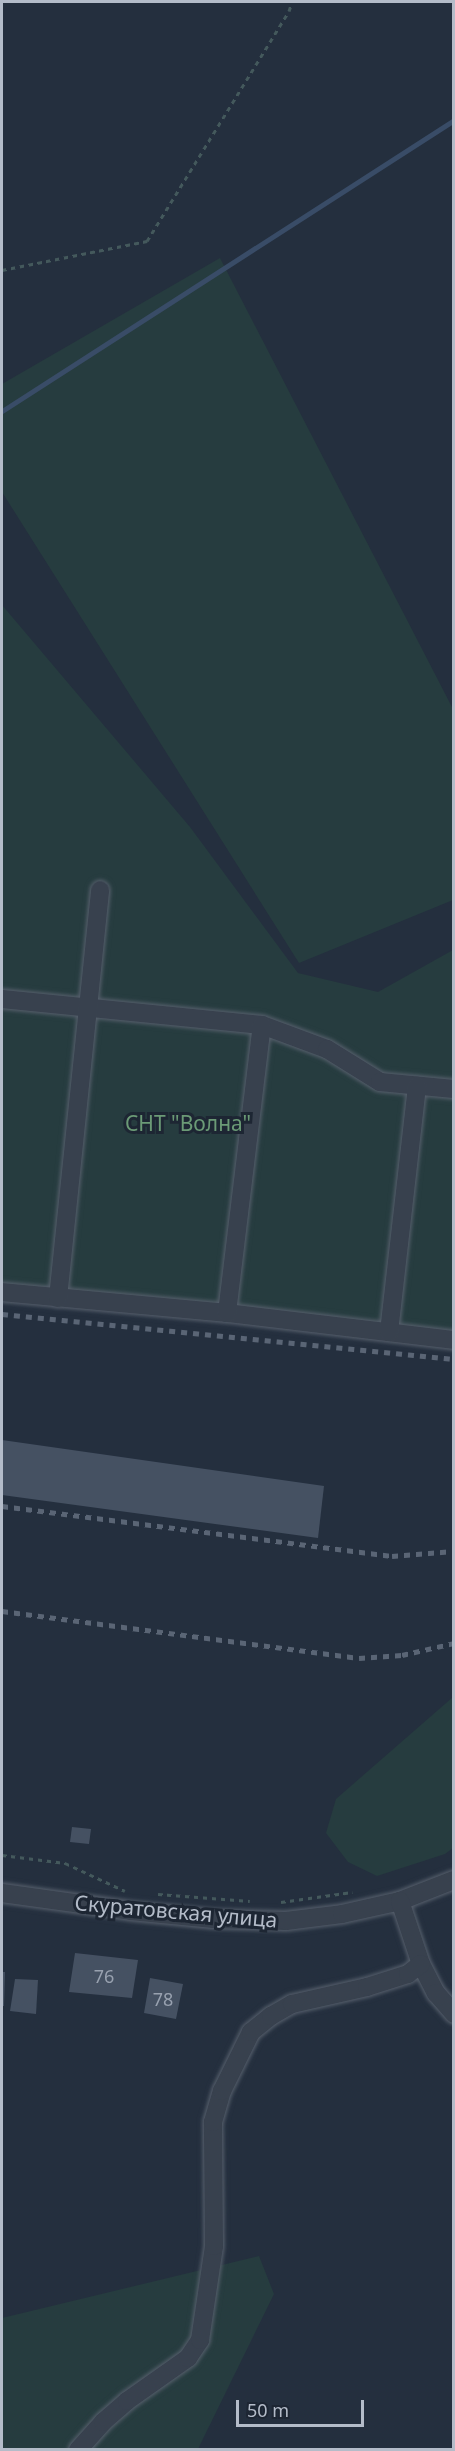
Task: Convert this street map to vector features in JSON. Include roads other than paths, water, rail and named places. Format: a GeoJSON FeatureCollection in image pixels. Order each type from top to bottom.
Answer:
{"type":"FeatureCollection","features":[{"type":"Feature","properties":{"kind":"street"},"geometry":{"type":"LineString","coordinates":[[58,1298],[100,890]]}},
{"type":"Feature","properties":{"kind":"street"},"geometry":{"type":"LineString","coordinates":[[2,999],[262,1025],[327,1049],[380,1082],[453,1089]]}},
{"type":"Feature","properties":{"kind":"street"},"geometry":{"type":"LineString","coordinates":[[227,1313],[262,1025]]}},
{"type":"Feature","properties":{"kind":"street"},"geometry":{"type":"LineString","coordinates":[[389,1332],[417,1086]]}},
{"type":"Feature","properties":{"kind":"street"},"geometry":{"type":"LineString","coordinates":[[2,1292],[227,1313],[453,1340]]}},
{"type":"Feature","properties":{"kind":"street","name":"Скуратовская улица"},"geometry":{"type":"LineString","coordinates":[[2,1893],[131,1911],[214,1919],[286,1921],[342,1914],[400,1901],[453,1880]]}},
{"type":"Feature","properties":{"kind":"street"},"geometry":{"type":"LineString","coordinates":[[400,1901],[421,1964],[436,1993],[453,2013]]}},
{"type":"Feature","properties":{"kind":"street"},"geometry":{"type":"LineString","coordinates":[[78,2450],[103,2422],[127,2401],[188,2358],[200,2340],[214,2246],[213,2122],[222,2091],[252,2032],[270,2016],[292,2004],[367,1987],[408,1974],[421,1964]]}},
{"type":"Feature","properties":{"kind":"waterway"},"geometry":{"type":"LineString","coordinates":[[2,411],[454,120]]}},
{"type":"Feature","properties":{"kind":"railway"},"geometry":{"type":"LineString","coordinates":[[2,1314],[454,1359]]}},
{"type":"Feature","properties":{"kind":"railway"},"geometry":{"type":"LineString","coordinates":[[2,1506],[392,1556],[454,1551]]}},
{"type":"Feature","properties":{"kind":"railway"},"geometry":{"type":"LineString","coordinates":[[2,1611],[359,1658],[402,1655],[454,1643]]}},
{"type":"Feature","properties":{"kind":"park label","name":"СНТ \"Волна\""},"geometry":{"type":"Point","coordinates":[188,1123]}}]}
